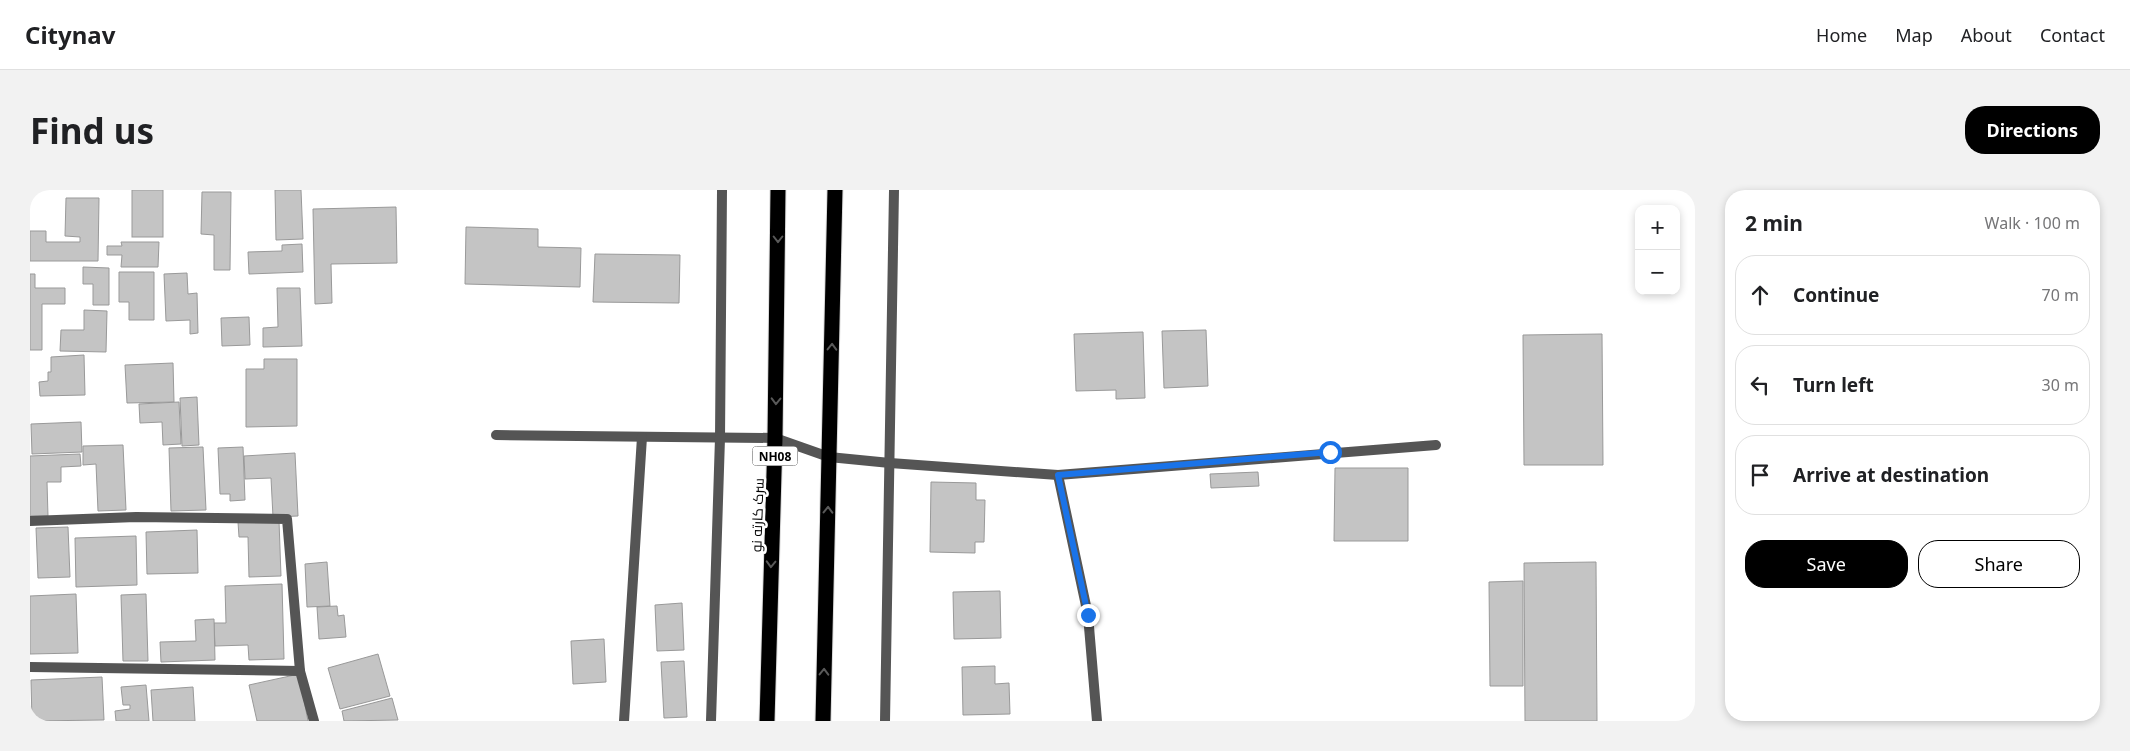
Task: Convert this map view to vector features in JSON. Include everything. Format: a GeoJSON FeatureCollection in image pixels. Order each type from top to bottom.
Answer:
{"type":"FeatureCollection","features":[{"type":"Feature","properties":{"kind":"highway","name":"سرک کارته نو"},"geometry":{"type":"LineString","coordinates":[[767,721],[775,438],[778,190]]}},
{"type":"Feature","properties":{"kind":"highway"},"geometry":{"type":"LineString","coordinates":[[823,721],[835,190]]}},
{"type":"Feature","properties":{"kind":"street"},"geometry":{"type":"LineString","coordinates":[[711,721],[720,438],[722,190]]}},
{"type":"Feature","properties":{"kind":"street"},"geometry":{"type":"LineString","coordinates":[[884,721],[894,190]]}},
{"type":"Feature","properties":{"kind":"street"},"geometry":{"type":"LineString","coordinates":[[496,435],[775,438],[829,457],[890,464],[1058,475],[1436,445]]}},
{"type":"Feature","properties":{"kind":"street"},"geometry":{"type":"LineString","coordinates":[[624,721],[642,437]]}},
{"type":"Feature","properties":{"kind":"street"},"geometry":{"type":"LineString","coordinates":[[1058,475],[1088,615],[1097,721]]}},
{"type":"Feature","properties":{"kind":"street"},"geometry":{"type":"LineString","coordinates":[[30,521],[136,517],[287,519],[300,672],[314,721]]}},
{"type":"Feature","properties":{"kind":"street"},"geometry":{"type":"LineString","coordinates":[[30,667],[300,672]]}},
{"type":"Feature","properties":{"kind":"building"},"geometry":{"type":"Polygon","coordinates":[[[132,190],[163,190],[163,237],[132,237],[132,190]]]}},
{"type":"Feature","properties":{"kind":"building"},"geometry":{"type":"Polygon","coordinates":[[[275,190],[301,190],[303,239],[276,240],[275,190]]]}},
{"type":"Feature","properties":{"kind":"building"},"geometry":{"type":"Polygon","coordinates":[[[202,192],[231,192],[230,270],[214,270],[214,235],[201,234],[202,192]]]}},
{"type":"Feature","properties":{"kind":"building"},"geometry":{"type":"Polygon","coordinates":[[[66,198],[99,198],[98,261],[30,261],[30,231],[46,231],[46,242],[80,242],[80,237],[65,236],[66,198]]]}},
{"type":"Feature","properties":{"kind":"building"},"geometry":{"type":"Polygon","coordinates":[[[396,207],[397,263],[331,264],[332,303],[315,304],[313,209],[396,207]]]}},
{"type":"Feature","properties":{"kind":"building"},"geometry":{"type":"Polygon","coordinates":[[[466,227],[538,229],[538,247],[581,248],[580,287],[465,284],[466,227]]]}},
{"type":"Feature","properties":{"kind":"building"},"geometry":{"type":"Polygon","coordinates":[[[121,242],[159,242],[158,267],[121,267],[122,255],[107,255],[107,246],[122,246],[121,242]]]}},
{"type":"Feature","properties":{"kind":"building"},"geometry":{"type":"Polygon","coordinates":[[[302,244],[303,272],[249,274],[248,252],[282,251],[282,245],[302,244]]]}},
{"type":"Feature","properties":{"kind":"building"},"geometry":{"type":"Polygon","coordinates":[[[595,254],[680,255],[679,303],[593,302],[595,254]]]}},
{"type":"Feature","properties":{"kind":"building"},"geometry":{"type":"Polygon","coordinates":[[[83,267],[109,268],[109,305],[93,305],[93,284],[83,284],[83,267]]]}},
{"type":"Feature","properties":{"kind":"building"},"geometry":{"type":"Polygon","coordinates":[[[119,272],[154,272],[154,320],[129,320],[129,302],[119,302],[119,272]]]}},
{"type":"Feature","properties":{"kind":"building"},"geometry":{"type":"Polygon","coordinates":[[[187,273],[188,294],[197,293],[198,333],[190,334],[190,320],[166,321],[164,274],[187,273]]]}},
{"type":"Feature","properties":{"kind":"building"},"geometry":{"type":"Polygon","coordinates":[[[30,274],[35,274],[35,288],[65,288],[65,304],[42,304],[42,350],[30,350],[30,274]]]}},
{"type":"Feature","properties":{"kind":"building"},"geometry":{"type":"Polygon","coordinates":[[[277,288],[300,288],[302,346],[263,347],[263,328],[278,327],[277,288]]]}},
{"type":"Feature","properties":{"kind":"building"},"geometry":{"type":"Polygon","coordinates":[[[84,310],[107,311],[106,352],[60,351],[61,330],[84,330],[84,310]]]}},
{"type":"Feature","properties":{"kind":"building"},"geometry":{"type":"Polygon","coordinates":[[[249,317],[250,345],[222,346],[221,318],[249,317]]]}},
{"type":"Feature","properties":{"kind":"building"},"geometry":{"type":"Polygon","coordinates":[[[1206,330],[1208,386],[1164,388],[1162,331],[1206,330]]]}},
{"type":"Feature","properties":{"kind":"building"},"geometry":{"type":"Polygon","coordinates":[[[1143,332],[1145,398],[1116,399],[1116,390],[1076,391],[1074,334],[1143,332]]]}},
{"type":"Feature","properties":{"kind":"building"},"geometry":{"type":"Polygon","coordinates":[[[1602,334],[1603,465],[1524,465],[1523,335],[1602,334]]]}},
{"type":"Feature","properties":{"kind":"building"},"geometry":{"type":"Polygon","coordinates":[[[84,355],[85,395],[40,396],[39,382],[48,381],[48,372],[51,372],[51,357],[84,355]]]}},
{"type":"Feature","properties":{"kind":"building"},"geometry":{"type":"Polygon","coordinates":[[[264,359],[297,359],[297,426],[246,427],[246,369],[264,369],[264,359]]]}},
{"type":"Feature","properties":{"kind":"building"},"geometry":{"type":"Polygon","coordinates":[[[173,363],[174,402],[127,403],[125,365],[173,363]]]}},
{"type":"Feature","properties":{"kind":"building"},"geometry":{"type":"Polygon","coordinates":[[[197,397],[199,445],[182,446],[180,398],[197,397]]]}},
{"type":"Feature","properties":{"kind":"building"},"geometry":{"type":"Polygon","coordinates":[[[179,402],[181,444],[163,445],[162,422],[140,423],[139,404],[179,402]]]}},
{"type":"Feature","properties":{"kind":"building"},"geometry":{"type":"Polygon","coordinates":[[[81,422],[82,452],[32,454],[31,424],[81,422]]]}},
{"type":"Feature","properties":{"kind":"building"},"geometry":{"type":"Polygon","coordinates":[[[123,445],[126,510],[98,511],[96,464],[83,465],[83,446],[123,445]]]}},
{"type":"Feature","properties":{"kind":"building"},"geometry":{"type":"Polygon","coordinates":[[[203,447],[206,510],[171,511],[169,448],[203,447]]]}},
{"type":"Feature","properties":{"kind":"building"},"geometry":{"type":"Polygon","coordinates":[[[243,447],[245,500],[230,501],[230,494],[220,494],[218,448],[243,447]]]}},
{"type":"Feature","properties":{"kind":"building"},"geometry":{"type":"Polygon","coordinates":[[[295,453],[298,516],[273,517],[271,478],[245,479],[244,456],[295,453]]]}},
{"type":"Feature","properties":{"kind":"building"},"geometry":{"type":"Polygon","coordinates":[[[80,454],[81,466],[61,467],[61,482],[47,482],[48,516],[30,516],[30,456],[80,454]]]}},
{"type":"Feature","properties":{"kind":"building"},"geometry":{"type":"Polygon","coordinates":[[[1335,468],[1408,468],[1408,541],[1334,541],[1335,468]]]}},
{"type":"Feature","properties":{"kind":"building"},"geometry":{"type":"Polygon","coordinates":[[[1258,472],[1259,486],[1211,488],[1210,474],[1258,472]]]}},
{"type":"Feature","properties":{"kind":"building"},"geometry":{"type":"Polygon","coordinates":[[[931,482],[976,483],[976,500],[985,500],[984,542],[975,542],[975,553],[930,552],[931,482]]]}},
{"type":"Feature","properties":{"kind":"building"},"geometry":{"type":"Polygon","coordinates":[[[279,521],[281,576],[249,577],[248,537],[239,537],[238,522],[279,521]]]}},
{"type":"Feature","properties":{"kind":"building"},"geometry":{"type":"Polygon","coordinates":[[[68,527],[70,577],[38,578],[36,528],[68,527]]]}},
{"type":"Feature","properties":{"kind":"building"},"geometry":{"type":"Polygon","coordinates":[[[197,530],[198,573],[147,574],[146,532],[197,530]]]}},
{"type":"Feature","properties":{"kind":"building"},"geometry":{"type":"Polygon","coordinates":[[[136,536],[137,585],[76,587],[75,538],[136,536]]]}},
{"type":"Feature","properties":{"kind":"building"},"geometry":{"type":"Polygon","coordinates":[[[327,562],[330,606],[307,607],[305,564],[327,562]]]}},
{"type":"Feature","properties":{"kind":"building"},"geometry":{"type":"Polygon","coordinates":[[[1596,562],[1597,721],[1525,721],[1524,563],[1596,562]]]}},
{"type":"Feature","properties":{"kind":"building"},"geometry":{"type":"Polygon","coordinates":[[[1523,581],[1523,686],[1490,686],[1489,582],[1523,581]]]}},
{"type":"Feature","properties":{"kind":"building"},"geometry":{"type":"Polygon","coordinates":[[[282,584],[284,659],[249,660],[248,645],[215,646],[214,623],[226,623],[225,586],[282,584]]]}},
{"type":"Feature","properties":{"kind":"building"},"geometry":{"type":"Polygon","coordinates":[[[1000,591],[1001,638],[954,639],[953,592],[1000,591]]]}},
{"type":"Feature","properties":{"kind":"building"},"geometry":{"type":"Polygon","coordinates":[[[76,594],[78,653],[30,654],[30,596],[76,594]]]}},
{"type":"Feature","properties":{"kind":"building"},"geometry":{"type":"Polygon","coordinates":[[[146,594],[148,661],[123,661],[121,595],[146,594]]]}},
{"type":"Feature","properties":{"kind":"building"},"geometry":{"type":"Polygon","coordinates":[[[682,603],[684,650],[657,651],[655,605],[682,603]]]}},
{"type":"Feature","properties":{"kind":"building"},"geometry":{"type":"Polygon","coordinates":[[[337,606],[338,616],[344,615],[346,637],[319,639],[317,607],[337,606]]]}},
{"type":"Feature","properties":{"kind":"building"},"geometry":{"type":"Polygon","coordinates":[[[214,619],[215,660],[161,662],[160,642],[196,641],[195,620],[214,619]]]}},
{"type":"Feature","properties":{"kind":"building"},"geometry":{"type":"Polygon","coordinates":[[[604,639],[606,682],[573,684],[571,641],[604,639]]]}},
{"type":"Feature","properties":{"kind":"building"},"geometry":{"type":"Polygon","coordinates":[[[378,654],[390,696],[340,709],[328,668],[378,654]]]}},
{"type":"Feature","properties":{"kind":"building"},"geometry":{"type":"Polygon","coordinates":[[[684,661],[687,717],[664,718],[661,662],[684,661]]]}},
{"type":"Feature","properties":{"kind":"building"},"geometry":{"type":"Polygon","coordinates":[[[995,666],[995,684],[1009,683],[1010,714],[963,715],[962,667],[995,666]]]}},
{"type":"Feature","properties":{"kind":"building"},"geometry":{"type":"Polygon","coordinates":[[[299,674],[308,721],[257,721],[249,685],[299,674]]]}},
{"type":"Feature","properties":{"kind":"building"},"geometry":{"type":"Polygon","coordinates":[[[102,677],[104,720],[32,721],[31,680],[102,677]]]}},
{"type":"Feature","properties":{"kind":"building"},"geometry":{"type":"Polygon","coordinates":[[[146,685],[149,721],[116,721],[115,711],[130,709],[130,705],[123,705],[121,687],[146,685]]]}},
{"type":"Feature","properties":{"kind":"building"},"geometry":{"type":"Polygon","coordinates":[[[193,687],[195,721],[153,721],[151,690],[193,687]]]}},
{"type":"Feature","properties":{"kind":"building"},"geometry":{"type":"Polygon","coordinates":[[[392,698],[398,720],[344,721],[342,711],[392,698]]]}},
{"type":"Feature","properties":{"kind":"route"},"geometry":{"type":"LineString","coordinates":[[1088,615],[1058,475],[1330,452]]}}]}
